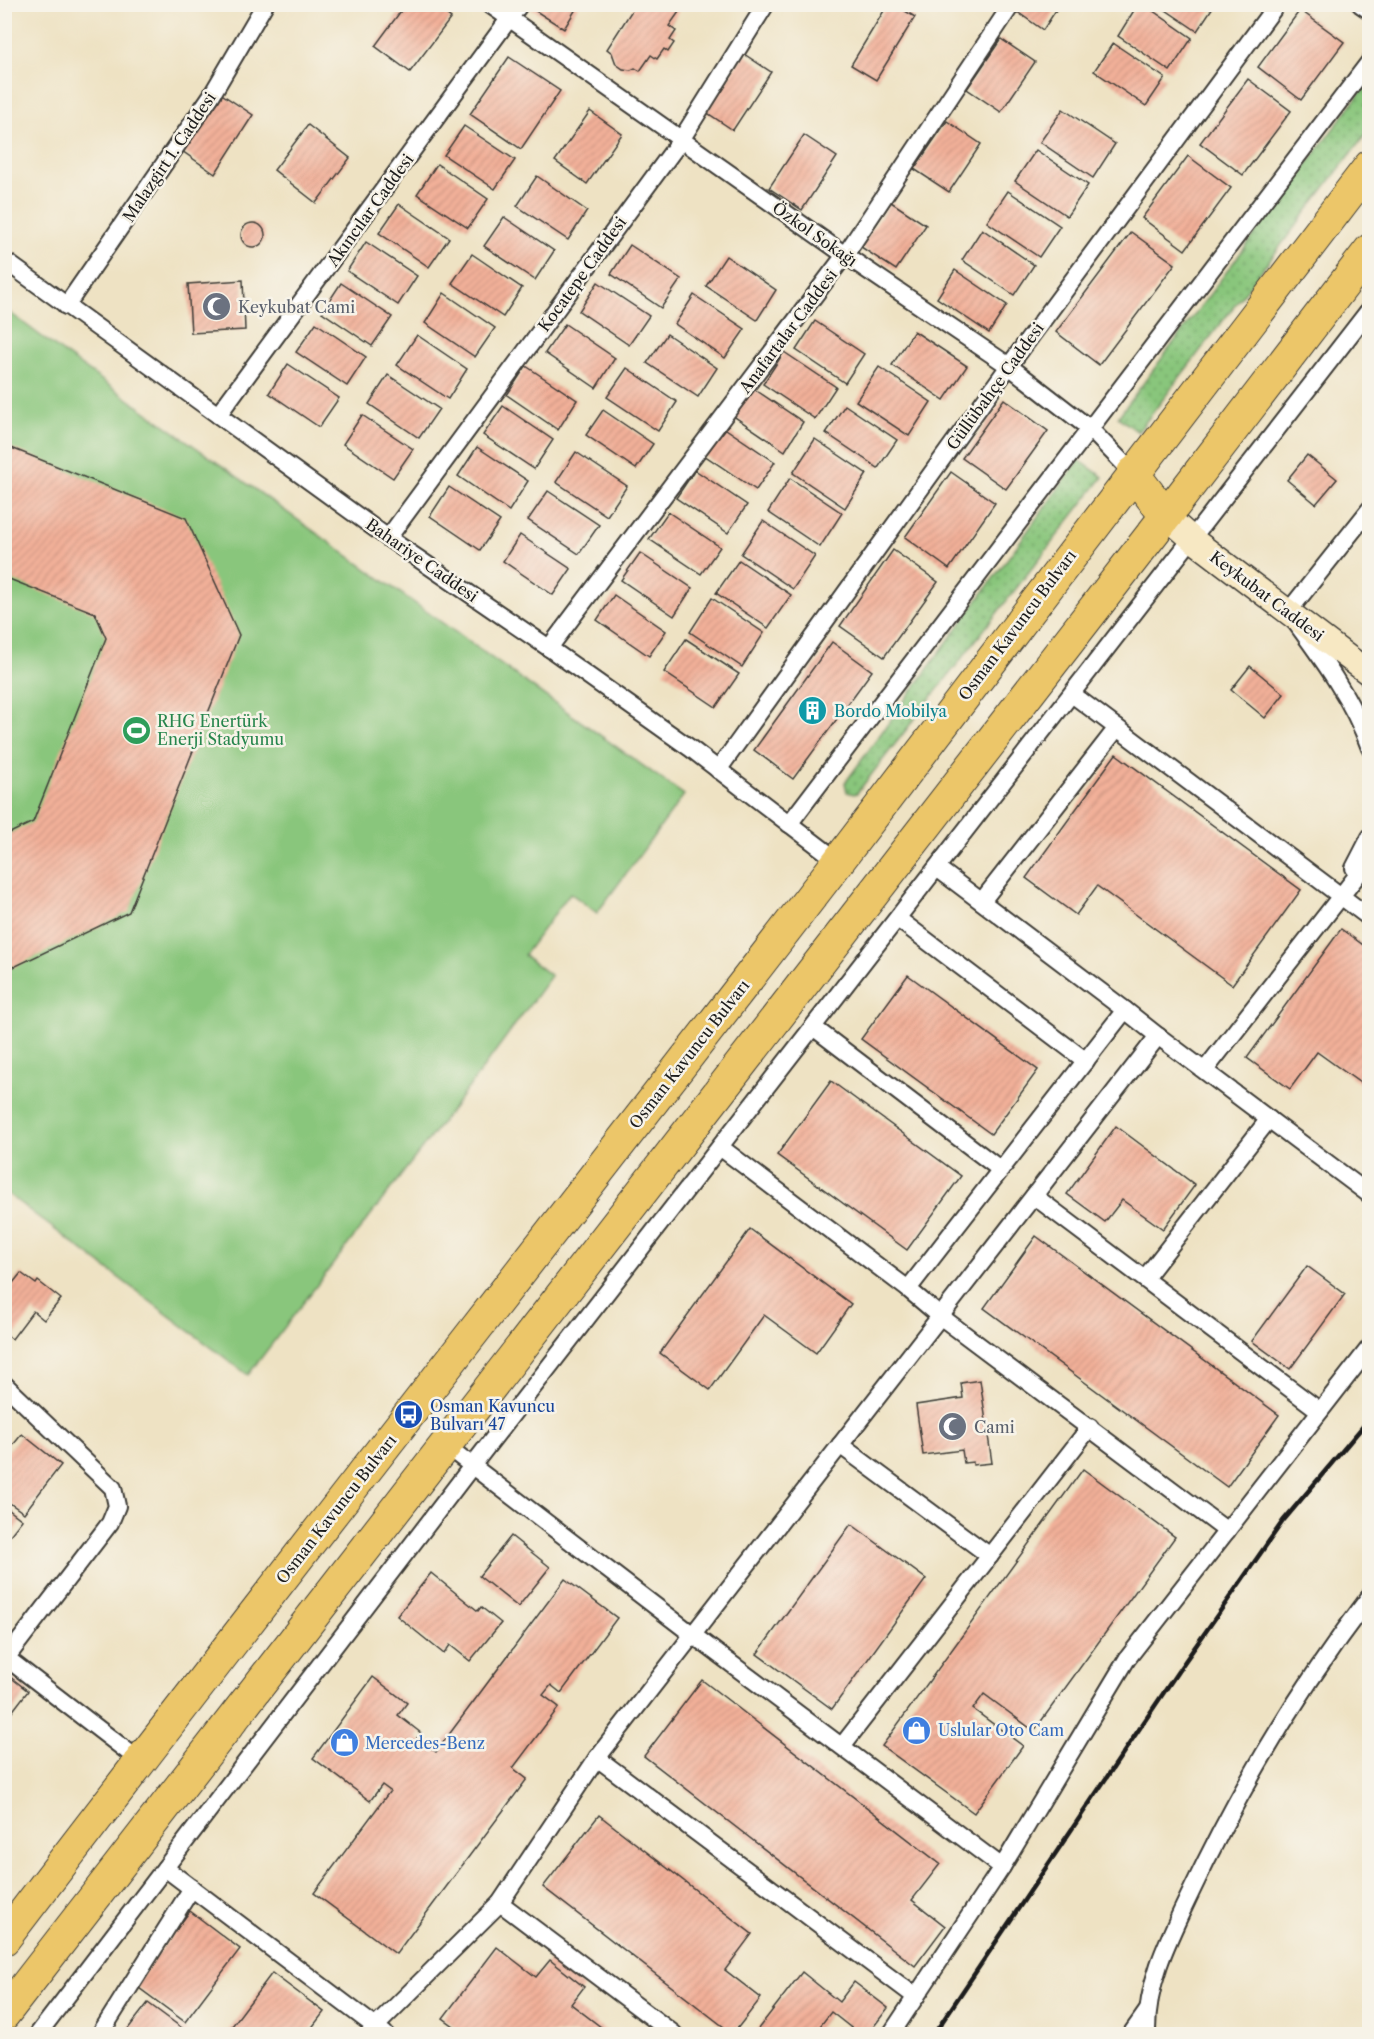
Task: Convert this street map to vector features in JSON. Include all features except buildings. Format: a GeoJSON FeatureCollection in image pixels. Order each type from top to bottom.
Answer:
{"type":"FeatureCollection","features":[{"type":"Feature","properties":{"kind":"highway","name":"Osman Kavuncu Bulvarı"},"geometry":{"type":"LineString","coordinates":[[4,1939],[838,861],[1370,166]]}},
{"type":"Feature","properties":{"kind":"highway"},"geometry":{"type":"LineString","coordinates":[[4,2014],[1370,250]]}},
{"type":"Feature","properties":{"kind":"highway"},"geometry":{"type":"LineString","coordinates":[[1133,473],[1166,516]]}},
{"type":"Feature","properties":{"kind":"street","name":"Malazgirt 1. Caddesi"},"geometry":{"type":"LineString","coordinates":[[66,306],[212,96],[265,4]]}},
{"type":"Feature","properties":{"kind":"street","name":"Özkol Sokağı"},"geometry":{"type":"LineString","coordinates":[[489,4],[845,255],[1009,366],[1089,428],[1133,473]]}},
{"type":"Feature","properties":{"kind":"street","name":"Akıncılar Caddesi"},"geometry":{"type":"LineString","coordinates":[[218,415],[520,4]]}},
{"type":"Feature","properties":{"kind":"street","name":"Kocatepe Caddesi"},"geometry":{"type":"LineString","coordinates":[[388,538],[681,140],[766,4]]}},
{"type":"Feature","properties":{"kind":"street","name":"Anafartalar Caddesi"},"geometry":{"type":"LineString","coordinates":[[549,648],[845,255],[1012,4]]}},
{"type":"Feature","properties":{"kind":"street","name":"Güllübahçe Caddesi"},"geometry":{"type":"LineString","coordinates":[[718,770],[1009,366],[1277,4]]}},
{"type":"Feature","properties":{"kind":"street"},"geometry":{"type":"LineString","coordinates":[[1359,4],[1370,11]]}},
{"type":"Feature","properties":{"kind":"street"},"geometry":{"type":"LineString","coordinates":[[789,824],[1370,61]]}},
{"type":"Feature","properties":{"kind":"street","name":"Bahariye Caddesi"},"geometry":{"type":"LineString","coordinates":[[4,260],[388,538],[549,648],[718,770],[838,861]]}},
{"type":"Feature","properties":{"kind":"street"},"geometry":{"type":"LineString","coordinates":[[38,2034],[472,1466],[1370,309]]}},
{"type":"Feature","properties":{"kind":"street"},"geometry":{"type":"LineString","coordinates":[[1370,509],[1287,612],[1331,674],[1359,722],[1370,748]]}},
{"type":"Feature","properties":{"kind":"street","name":"Keykubat Caddesi"},"geometry":{"type":"LineString","coordinates":[[1166,516],[1192,539],[1370,674]]}},
{"type":"Feature","properties":{"kind":"street"},"geometry":{"type":"LineString","coordinates":[[1072,694],[1370,918]]}},
{"type":"Feature","properties":{"kind":"street"},"geometry":{"type":"LineString","coordinates":[[982,902],[1117,728]]}},
{"type":"Feature","properties":{"kind":"street"},"geometry":{"type":"LineString","coordinates":[[1340,896],[1370,837]]}},
{"type":"Feature","properties":{"kind":"street"},"geometry":{"type":"LineString","coordinates":[[1205,1070],[1370,859]]}},
{"type":"Feature","properties":{"kind":"street"},"geometry":{"type":"LineString","coordinates":[[937,868],[1370,1195]]}},
{"type":"Feature","properties":{"kind":"street"},"geometry":{"type":"LineString","coordinates":[[898,919],[1086,1061]]}},
{"type":"Feature","properties":{"kind":"street"},"geometry":{"type":"LineString","coordinates":[[908,1289],[1125,1010]]}},
{"type":"Feature","properties":{"kind":"street"},"geometry":{"type":"LineString","coordinates":[[813,1027],[1001,1170]]}},
{"type":"Feature","properties":{"kind":"street"},"geometry":{"type":"LineString","coordinates":[[165,1868],[376,2032],[500,1903],[597,1758],[1158,1036]]}},
{"type":"Feature","properties":{"kind":"street"},"geometry":{"type":"LineString","coordinates":[[1145,1278],[1269,1119]]}},
{"type":"Feature","properties":{"kind":"street"},"geometry":{"type":"LineString","coordinates":[[720,1147],[908,1289],[940,1316],[1227,1531]]}},
{"type":"Feature","properties":{"kind":"street"},"geometry":{"type":"LineString","coordinates":[[1034,1196],[1320,1411]]}},
{"type":"Feature","properties":{"kind":"street"},"geometry":{"type":"LineString","coordinates":[[891,2034],[1002,1867],[1127,1659],[1370,1347]]}},
{"type":"Feature","properties":{"kind":"street"},"geometry":{"type":"LineString","coordinates":[[4,1384],[113,1488],[117,1500],[116,1513],[110,1523],[5,1658],[140,1761]]}},
{"type":"Feature","properties":{"kind":"street"},"geometry":{"type":"LineString","coordinates":[[842,1746],[1090,1427]]}},
{"type":"Feature","properties":{"kind":"street"},"geometry":{"type":"LineString","coordinates":[[445,1445],[1002,1867]]}},
{"type":"Feature","properties":{"kind":"street"},"geometry":{"type":"LineString","coordinates":[[840,1445],[990,1556]]}},
{"type":"Feature","properties":{"kind":"street"},"geometry":{"type":"LineString","coordinates":[[1147,2034],[1148,2009],[1155,1975],[1167,1942],[1231,1811],[1298,1699],[1370,1596]]}},
{"type":"Feature","properties":{"kind":"street"},"geometry":{"type":"LineString","coordinates":[[597,1758],[916,1997]]}},
{"type":"Feature","properties":{"kind":"street"},"geometry":{"type":"LineString","coordinates":[[100,2034],[192,1888]]}},
{"type":"Feature","properties":{"kind":"street"},"geometry":{"type":"LineString","coordinates":[[500,1903],[674,2034]]}},
{"type":"Feature","properties":{"kind":"street"},"geometry":{"type":"LineString","coordinates":[[1131,2034],[1148,2009]]}},
{"type":"Feature","properties":{"kind":"green space"},"geometry":{"type":"Polygon","coordinates":[[[1369,81],[1369,130],[1138,432],[1118,417],[1369,81]]]}},
{"type":"Feature","properties":{"kind":"green space"},"geometry":{"type":"Polygon","coordinates":[[[5,309],[684,795],[597,913],[570,893],[524,955],[551,976],[469,1087],[248,1375],[5,1192],[5,309]]]}},
{"type":"Feature","properties":{"kind":"green space"},"geometry":{"type":"Polygon","coordinates":[[[1079,460],[1103,477],[857,793],[847,792],[845,783],[1079,460]]]}},
{"type":"Feature","properties":{"kind":"railway"},"geometry":{"type":"LineString","coordinates":[[934,2034],[1181,1667],[1283,1521],[1370,1418]]}},
{"type":"Feature","properties":{"kind":"place","name":"Keykubat Cami"},"geometry":{"type":"Point","coordinates":[217,307]}},
{"type":"Feature","properties":{"kind":"place","name":"Bordo Mobilya"},"geometry":{"type":"Point","coordinates":[813,711]}},
{"type":"Feature","properties":{"kind":"place","name":"RHG Enertürk Enerji Stadyumu"},"geometry":{"type":"Point","coordinates":[136,730]}},
{"type":"Feature","properties":{"kind":"place","name":"Osman Kavuncu Bulvarı 47"},"geometry":{"type":"Point","coordinates":[409,1415]}},
{"type":"Feature","properties":{"kind":"place","name":"Cami"},"geometry":{"type":"Point","coordinates":[953,1427]}},
{"type":"Feature","properties":{"kind":"place","name":"Uslular Oto Cam"},"geometry":{"type":"Point","coordinates":[917,1730]}},
{"type":"Feature","properties":{"kind":"place","name":"Mercedes-Benz"},"geometry":{"type":"Point","coordinates":[344,1743]}}]}
